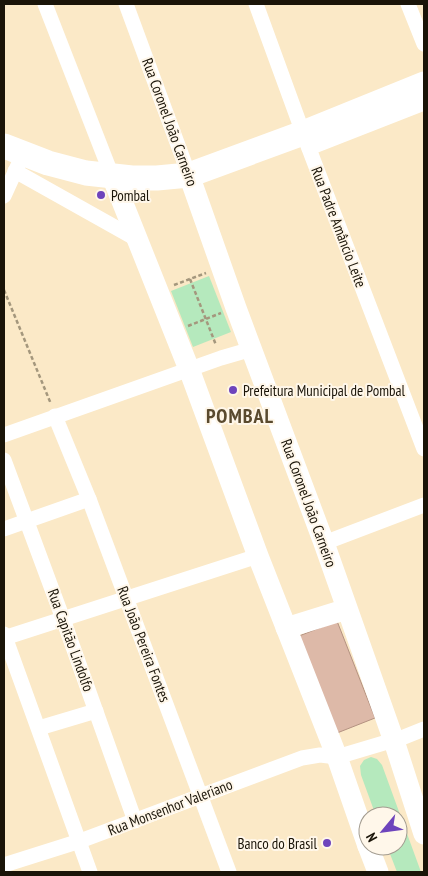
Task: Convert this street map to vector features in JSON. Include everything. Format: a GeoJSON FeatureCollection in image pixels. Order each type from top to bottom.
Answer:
{"type":"FeatureCollection","features":[{"type":"Feature","properties":{"kind":"highway"},"geometry":{"type":"LineString","coordinates":[[14,157],[70,170],[112,176],[157,178],[189,175],[306,141],[424,84]]}},
{"type":"Feature","properties":{"kind":"main road","name":"Rua Coronel João Carneiro"},"geometry":{"type":"LineString","coordinates":[[189,175],[236,308],[324,543],[394,741],[424,834]]}},
{"type":"Feature","properties":{"kind":"main road"},"geometry":{"type":"LineString","coordinates":[[112,176],[189,370],[258,556],[337,757],[358,817]]}},
{"type":"Feature","properties":{"kind":"main road"},"geometry":{"type":"LineString","coordinates":[[286,628],[347,609]]}},
{"type":"Feature","properties":{"kind":"main road"},"geometry":{"type":"LineString","coordinates":[[372,856],[378,872]]}},
{"type":"Feature","properties":{"kind":"street"},"geometry":{"type":"LineString","coordinates":[[45,4],[112,176]]}},
{"type":"Feature","properties":{"kind":"street","name":"Rua Coronel João Carneiro"},"geometry":{"type":"LineString","coordinates":[[126,4],[189,175]]}},
{"type":"Feature","properties":{"kind":"street","name":"Rua Padre Amâncio Leite"},"geometry":{"type":"LineString","coordinates":[[256,4],[306,141],[424,449]]}},
{"type":"Feature","properties":{"kind":"street"},"geometry":{"type":"LineString","coordinates":[[408,4],[424,44]]}},
{"type":"Feature","properties":{"kind":"street"},"geometry":{"type":"LineString","coordinates":[[306,141],[424,103]]}},
{"type":"Feature","properties":{"kind":"street"},"geometry":{"type":"LineString","coordinates":[[4,196],[14,157],[138,240]]}},
{"type":"Feature","properties":{"kind":"street"},"geometry":{"type":"LineString","coordinates":[[4,435],[221,358],[252,349]]}},
{"type":"Feature","properties":{"kind":"street","name":"Rua João Pereira Fontes"},"geometry":{"type":"LineString","coordinates":[[55,416],[89,499],[229,872]]}},
{"type":"Feature","properties":{"kind":"street","name":"Rua Capitão Lindolfo"},"geometry":{"type":"LineString","coordinates":[[4,460],[135,821]]}},
{"type":"Feature","properties":{"kind":"street"},"geometry":{"type":"LineString","coordinates":[[4,529],[89,499]]}},
{"type":"Feature","properties":{"kind":"street"},"geometry":{"type":"LineString","coordinates":[[324,543],[424,504]]}},
{"type":"Feature","properties":{"kind":"street"},"geometry":{"type":"LineString","coordinates":[[90,872],[4,636],[63,619],[258,556]]}},
{"type":"Feature","properties":{"kind":"street"},"geometry":{"type":"LineString","coordinates":[[39,728],[96,711]]}},
{"type":"Feature","properties":{"kind":"street","name":"Rua Monsenhor Valeriano"},"geometry":{"type":"LineString","coordinates":[[4,865],[80,841],[302,758],[320,755],[337,757],[394,741],[424,729]]}},
{"type":"Feature","properties":{"kind":"path"},"geometry":{"type":"LineString","coordinates":[[158,292],[222,267]]}},
{"type":"Feature","properties":{"kind":"path"},"geometry":{"type":"LineString","coordinates":[[190,279],[221,358]]}},
{"type":"Feature","properties":{"kind":"path"},"geometry":{"type":"LineString","coordinates":[[4,290],[55,416]]}},
{"type":"Feature","properties":{"kind":"path"},"geometry":{"type":"LineString","coordinates":[[174,331],[236,308]]}},
{"type":"Feature","properties":{"kind":"green space"},"geometry":{"type":"Polygon","coordinates":[[[209,276],[231,332],[193,347],[171,291],[209,276]]]}},
{"type":"Feature","properties":{"kind":"green space"},"geometry":{"type":"Polygon","coordinates":[[[371,757],[377,759],[382,765],[397,806],[372,806],[361,775],[360,766],[364,760],[371,757]]]}},
{"type":"Feature","properties":{"kind":"green space"},"geometry":{"type":"Polygon","coordinates":[[[408,836],[421,872],[397,872],[391,856],[408,856],[408,836]]]}},
{"type":"Feature","properties":{"kind":"building"},"geometry":{"type":"Polygon","coordinates":[[[337,621],[375,718],[337,733],[299,636],[337,621]]]}},
{"type":"Feature","properties":{"kind":"place","name":"Pombal"},"geometry":{"type":"Point","coordinates":[101,195]}},
{"type":"Feature","properties":{"kind":"place","name":"Prefeitura Municipal de Pombal"},"geometry":{"type":"Point","coordinates":[233,390]}},
{"type":"Feature","properties":{"kind":"place","name":"Banco do Brasil"},"geometry":{"type":"Point","coordinates":[327,843]}},
{"type":"Feature","properties":{"kind":"district","name":"POMBAL"},"geometry":{"type":"Point","coordinates":[240,416]}}]}
